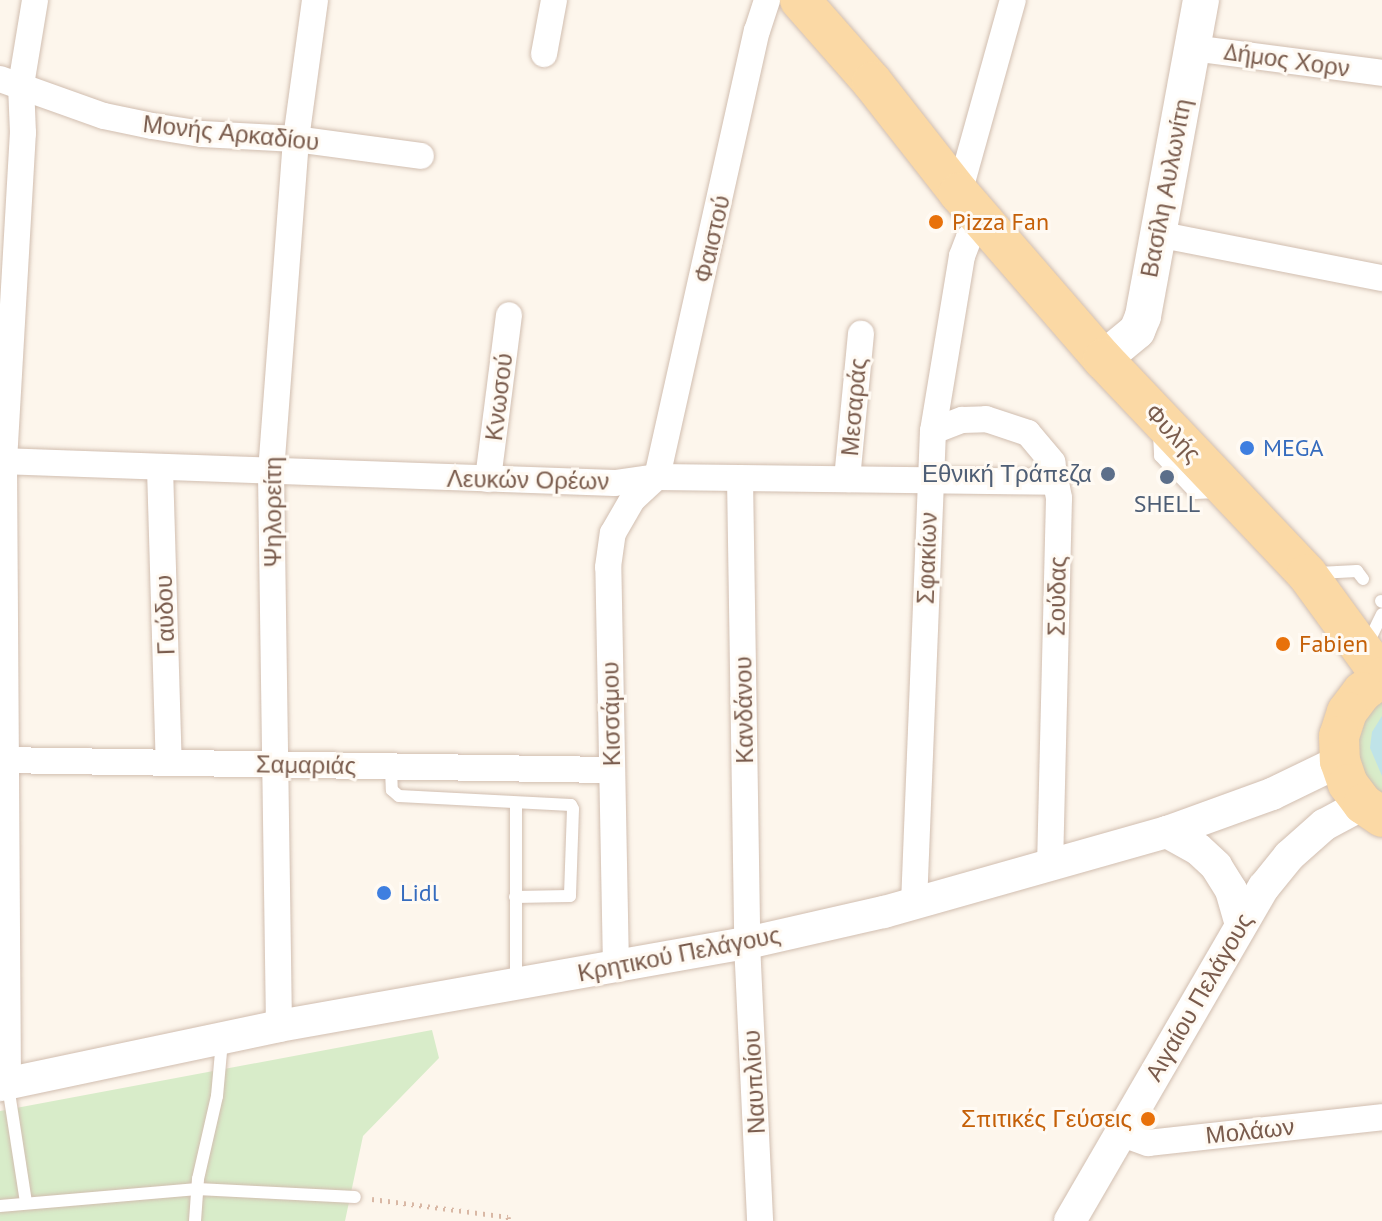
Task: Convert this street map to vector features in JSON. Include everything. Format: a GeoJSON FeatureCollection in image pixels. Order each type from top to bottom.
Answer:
{"type":"FeatureCollection","features":[{"type":"Feature","properties":{"kind":"main road","name":"Βασίλη Αυλωνίτη"},"geometry":{"type":"LineString","coordinates":[[1103,359],[1137,331],[1201,0]]}},
{"type":"Feature","properties":{"kind":"main road","name":"Φυλής"},"geometry":{"type":"LineString","coordinates":[[791,4],[854,94],[972,208],[1103,359],[1307,574],[1376,668]]}},
{"type":"Feature","properties":{"kind":"main road"},"geometry":{"type":"LineString","coordinates":[[1372,810],[1348,784],[1340,761],[1339,736],[1347,712],[1376,668]]}},
{"type":"Feature","properties":{"kind":"street"},"geometry":{"type":"LineString","coordinates":[[4,1084],[2,461],[23,133],[11,82],[35,0]]}},
{"type":"Feature","properties":{"kind":"street","name":"Ψηλορείτη"},"geometry":{"type":"LineString","coordinates":[[279,1026],[271,472],[296,139],[315,0]]}},
{"type":"Feature","properties":{"kind":"street"},"geometry":{"type":"LineString","coordinates":[[544,54],[554,0]]}},
{"type":"Feature","properties":{"kind":"street","name":"Σφακίων"},"geometry":{"type":"LineString","coordinates":[[914,904],[933,431],[962,256],[969,238],[972,208],[1013,0]]}},
{"type":"Feature","properties":{"kind":"street","name":"Φαιστού"},"geometry":{"type":"LineString","coordinates":[[657,477],[757,31],[791,4]]}},
{"type":"Feature","properties":{"kind":"street","name":"Δήμος Χορν"},"geometry":{"type":"LineString","coordinates":[[1193,48],[1382,73]]}},
{"type":"Feature","properties":{"kind":"street","name":"Μονής Αρκαδίου"},"geometry":{"type":"LineString","coordinates":[[11,82],[104,116],[152,126],[202,134],[296,139],[421,156]]}},
{"type":"Feature","properties":{"kind":"street"},"geometry":{"type":"LineString","coordinates":[[1157,234],[1382,278]]}},
{"type":"Feature","properties":{"kind":"street","name":"Κνωσού"},"geometry":{"type":"LineString","coordinates":[[488,479],[509,315]]}},
{"type":"Feature","properties":{"kind":"street","name":"Μεσαράς"},"geometry":{"type":"LineString","coordinates":[[847,479],[861,334]]}},
{"type":"Feature","properties":{"kind":"street","name":"Σούδας"},"geometry":{"type":"LineString","coordinates":[[933,431],[962,420],[986,419],[1028,433],[1052,462],[1056,482],[1058,578],[1050,867]]}},
{"type":"Feature","properties":{"kind":"street","name":"Λευκών Ορέων"},"geometry":{"type":"LineString","coordinates":[[2,461],[615,483],[657,477],[1056,482]]}},
{"type":"Feature","properties":{"kind":"street","name":"Γαύδου"},"geometry":{"type":"LineString","coordinates":[[160,468],[169,763]]}},
{"type":"Feature","properties":{"kind":"street","name":"Κισσάμου"},"geometry":{"type":"LineString","coordinates":[[616,967],[608,567],[613,533],[633,499],[657,477]]}},
{"type":"Feature","properties":{"kind":"street","name":"Κανδάνου"},"geometry":{"type":"LineString","coordinates":[[740,478],[747,943]]}},
{"type":"Feature","properties":{"kind":"street","name":"Σαμαριάς"},"geometry":{"type":"LineString","coordinates":[[2,760],[612,770]]}},
{"type":"Feature","properties":{"kind":"street","name":"Κρητικού Πελάγους"},"geometry":{"type":"LineString","coordinates":[[4,1084],[279,1026],[747,943],[914,904],[1167,832],[1272,794],[1340,761]]}},
{"type":"Feature","properties":{"kind":"street","name":"Αιγαίου Πελάγους"},"geometry":{"type":"LineString","coordinates":[[1070,1221],[1241,925],[1289,856],[1324,825],[1372,810]]}},
{"type":"Feature","properties":{"kind":"street"},"geometry":{"type":"LineString","coordinates":[[1167,832],[1198,849],[1216,866],[1231,890],[1241,925]]}},
{"type":"Feature","properties":{"kind":"street","name":"Ναυπλίου"},"geometry":{"type":"LineString","coordinates":[[747,943],[760,1221]]}},
{"type":"Feature","properties":{"kind":"street","name":"Μολάων"},"geometry":{"type":"LineString","coordinates":[[1120,1133],[1148,1143],[1382,1117]]}},
{"type":"Feature","properties":{"kind":"lane"},"geometry":{"type":"LineString","coordinates":[[1307,574],[1357,571],[1363,579]]}},
{"type":"Feature","properties":{"kind":"lane"},"geometry":{"type":"LineString","coordinates":[[1376,668],[1382,614]]}},
{"type":"Feature","properties":{"kind":"lane"},"geometry":{"type":"LineString","coordinates":[[391,767],[392,790],[399,796],[566,804],[573,809],[570,896],[515,897]]}},
{"type":"Feature","properties":{"kind":"lane"},"geometry":{"type":"LineString","coordinates":[[516,803],[516,985]]}},
{"type":"Feature","properties":{"kind":"lane"},"geometry":{"type":"LineString","coordinates":[[195,1221],[197,1189],[217,1096],[223,1038]]}},
{"type":"Feature","properties":{"kind":"lane"},"geometry":{"type":"LineString","coordinates":[[4,1084],[26,1202]]}},
{"type":"Feature","properties":{"kind":"lane"},"geometry":{"type":"LineString","coordinates":[[0,1206],[197,1189],[355,1197]]}},
{"type":"Feature","properties":{"kind":"path"},"geometry":{"type":"LineString","coordinates":[[355,1197],[508,1217],[509,1221]]}},
{"type":"Feature","properties":{"kind":"green space"},"geometry":{"type":"Polygon","coordinates":[[[1382,688],[1382,802],[1359,781],[1355,717],[1382,688]]]}},
{"type":"Feature","properties":{"kind":"green space"},"geometry":{"type":"Polygon","coordinates":[[[432,1030],[439,1058],[363,1136],[345,1221],[0,1221],[0,1111],[432,1030]]]}},
{"type":"Feature","properties":{"kind":"water"},"geometry":{"type":"Polygon","coordinates":[[[1382,716],[1382,776],[1370,748],[1372,732],[1382,716]]]}},
{"type":"Feature","properties":{"kind":"place","name":"Pizza Fan"},"geometry":{"type":"Point","coordinates":[936,222]}},
{"type":"Feature","properties":{"kind":"place","name":"MEGA"},"geometry":{"type":"Point","coordinates":[1247,448]}},
{"type":"Feature","properties":{"kind":"place","name":"Εθνική Τράπεζα"},"geometry":{"type":"Point","coordinates":[1108,474]}},
{"type":"Feature","properties":{"kind":"place","name":"SHELL"},"geometry":{"type":"Point","coordinates":[1167,477]}},
{"type":"Feature","properties":{"kind":"place","name":"Fabien"},"geometry":{"type":"Point","coordinates":[1283,644]}},
{"type":"Feature","properties":{"kind":"place","name":"Lidl"},"geometry":{"type":"Point","coordinates":[384,893]}},
{"type":"Feature","properties":{"kind":"place","name":"Σπιτικές Γεύσεις"},"geometry":{"type":"Point","coordinates":[1148,1119]}}]}
